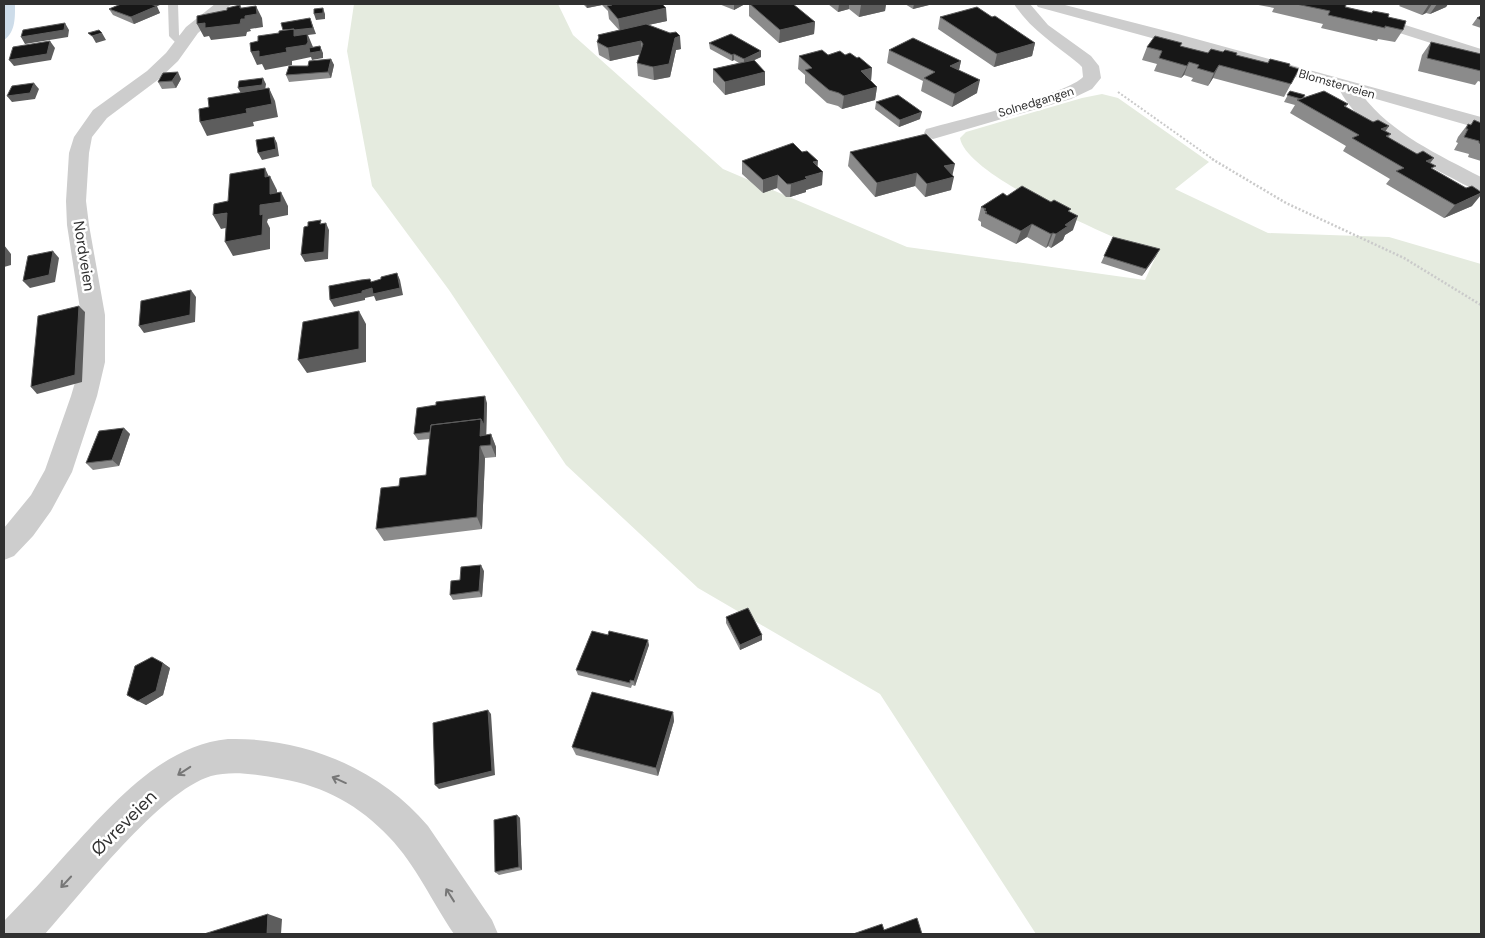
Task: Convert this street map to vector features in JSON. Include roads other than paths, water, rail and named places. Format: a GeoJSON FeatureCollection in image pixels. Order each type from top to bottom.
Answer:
{"type":"FeatureCollection","features":[{"type":"Feature","properties":{"kind":"street","name":"Nordveien"},"geometry":{"type":"LineString","coordinates":[[4,547],[41,504],[58,472],[84,396],[93,362],[93,315],[78,225],[76,201],[79,153],[84,137],[100,114],[153,75],[183,44],[200,22],[224,4]]}},
{"type":"Feature","properties":{"kind":"street","name":"Solnedgangen"},"geometry":{"type":"LineString","coordinates":[[933,133],[1065,95],[1086,85],[1092,78],[1090,66],[1085,60],[1040,27],[1028,15],[1022,4]]}},
{"type":"Feature","properties":{"kind":"street","name":"Blomsterveien"},"geometry":{"type":"LineString","coordinates":[[1047,4],[1481,123]]}},
{"type":"Feature","properties":{"kind":"street"},"geometry":{"type":"LineString","coordinates":[[1324,4],[1481,54]]}},
{"type":"Feature","properties":{"kind":"street"},"geometry":{"type":"LineString","coordinates":[[1348,87],[1348,90],[1360,107],[1377,124],[1401,141],[1481,185]]}},
{"type":"Feature","properties":{"kind":"street","name":"Øvreveien"},"geometry":{"type":"LineString","coordinates":[[19,934],[141,800],[190,767],[210,759],[232,755],[257,757],[307,766],[355,787],[390,812],[417,841],[462,914],[478,934]]}},
{"type":"Feature","properties":{"kind":"lane"},"geometry":{"type":"LineString","coordinates":[[172,4],[174,36],[183,44]]}},
{"type":"Feature","properties":{"kind":"water"},"geometry":{"type":"Polygon","coordinates":[[[4,4],[15,4],[15,19],[11,33],[4,40],[4,4]]]}}]}
